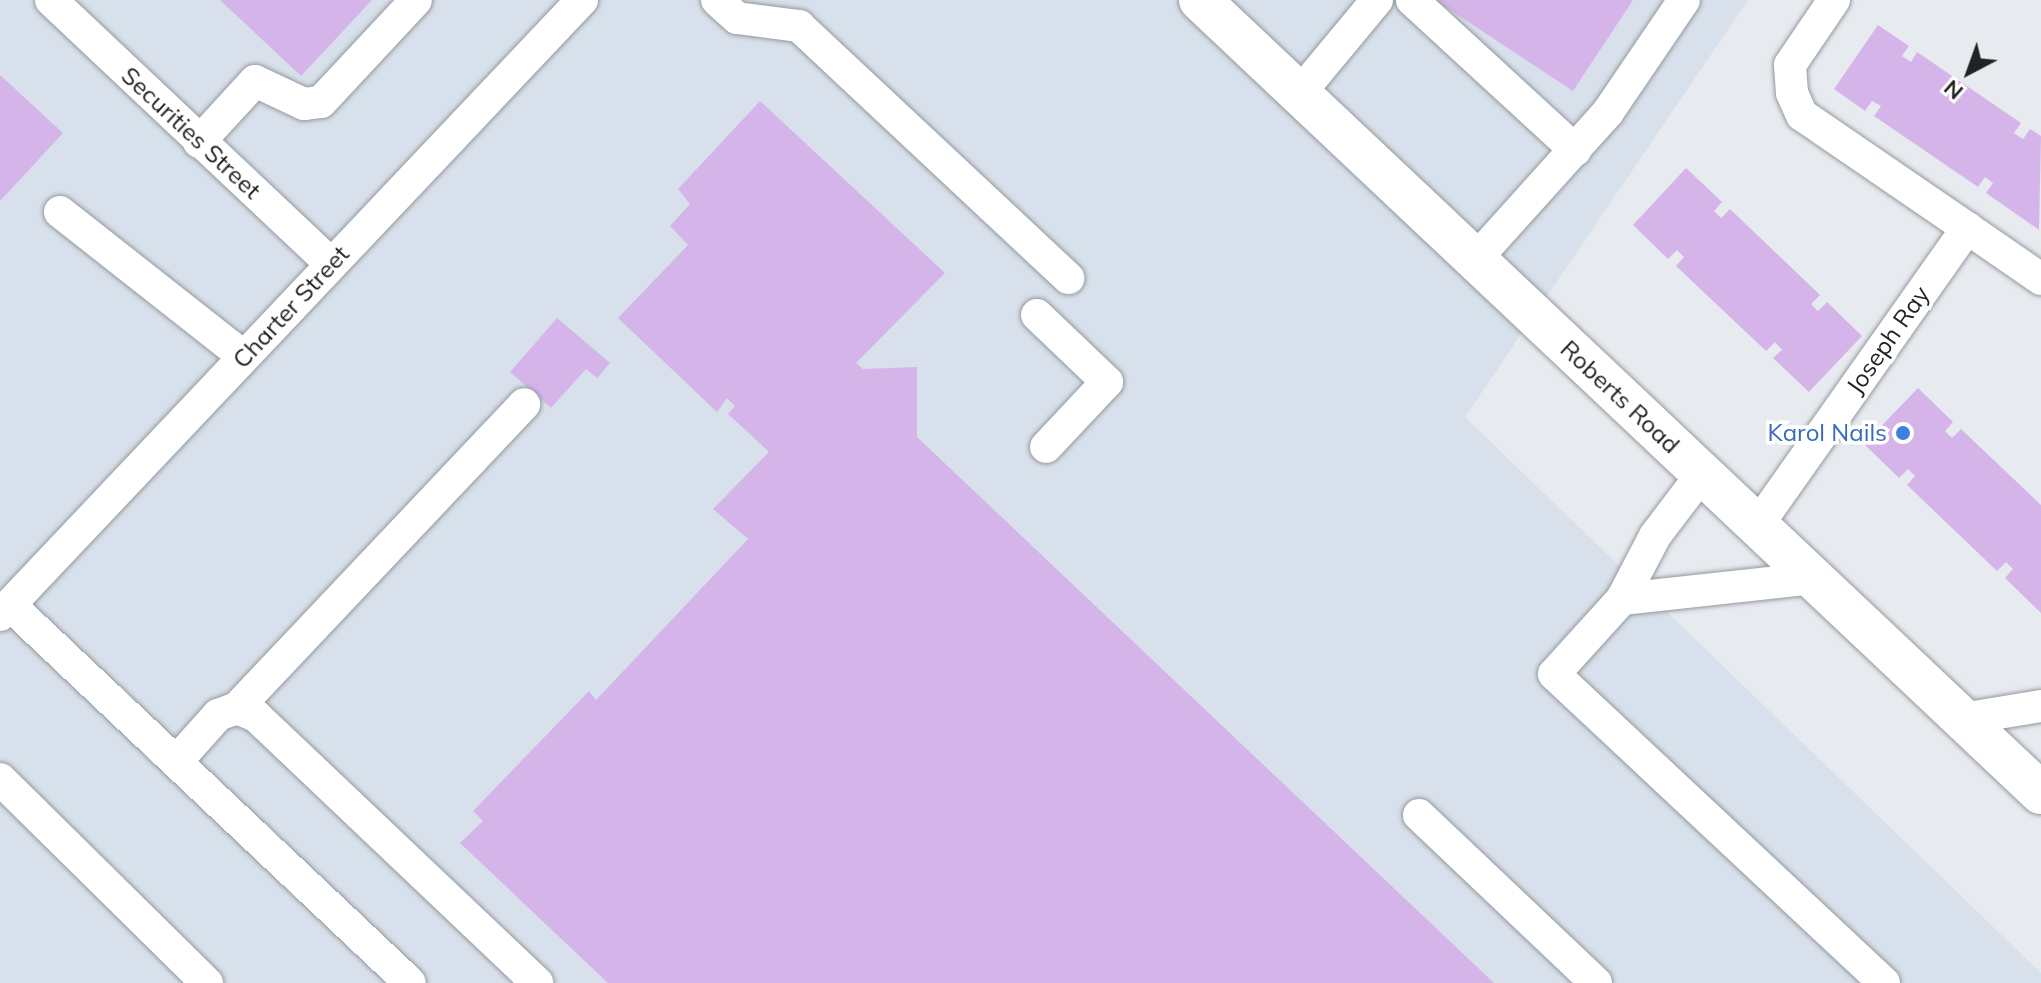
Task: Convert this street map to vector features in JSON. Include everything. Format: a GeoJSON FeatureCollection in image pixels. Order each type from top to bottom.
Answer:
{"type":"FeatureCollection","features":[{"type":"Feature","properties":{"kind":"main road","name":"Roberts Road"},"geometry":{"type":"LineString","coordinates":[[1200,0],[2041,793]]}},
{"type":"Feature","properties":{"kind":"street","name":"Securities Street"},"geometry":{"type":"LineString","coordinates":[[51,0],[331,264]]}},
{"type":"Feature","properties":{"kind":"street"},"geometry":{"type":"LineString","coordinates":[[199,142],[255,81],[304,104],[321,102],[416,0]]}},
{"type":"Feature","properties":{"kind":"street","name":"Charter Street"},"geometry":{"type":"LineString","coordinates":[[5,610],[582,0]]}},
{"type":"Feature","properties":{"kind":"street"},"geometry":{"type":"LineString","coordinates":[[717,0],[737,18],[799,26],[1068,278]]}},
{"type":"Feature","properties":{"kind":"street"},"geometry":{"type":"LineString","coordinates":[[1299,94],[1377,0]]}},
{"type":"Feature","properties":{"kind":"street"},"geometry":{"type":"LineString","coordinates":[[1412,0],[1575,150]]}},
{"type":"Feature","properties":{"kind":"street"},"geometry":{"type":"LineString","coordinates":[[1474,261],[1608,112],[1684,0]]}},
{"type":"Feature","properties":{"kind":"street"},"geometry":{"type":"LineString","coordinates":[[1834,0],[1790,65],[1792,93],[1802,115],[2041,279]]}},
{"type":"Feature","properties":{"kind":"street"},"geometry":{"type":"LineString","coordinates":[[60,212],[244,357]]}},
{"type":"Feature","properties":{"kind":"street","name":"Joseph Ray"},"geometry":{"type":"LineString","coordinates":[[1757,526],[1967,228]]}},
{"type":"Feature","properties":{"kind":"street"},"geometry":{"type":"LineString","coordinates":[[1037,315],[1107,382],[1046,447]]}},
{"type":"Feature","properties":{"kind":"street"},"geometry":{"type":"LineString","coordinates":[[176,762],[218,715],[237,708],[524,404]]}},
{"type":"Feature","properties":{"kind":"street"},"geometry":{"type":"LineString","coordinates":[[1702,474],[1655,536],[1622,599],[1554,674],[1884,983]]}},
{"type":"Feature","properties":{"kind":"street"},"geometry":{"type":"LineString","coordinates":[[1622,599],[1814,578]]}},
{"type":"Feature","properties":{"kind":"street"},"geometry":{"type":"LineString","coordinates":[[5,610],[176,762],[410,983]]}},
{"type":"Feature","properties":{"kind":"street"},"geometry":{"type":"LineString","coordinates":[[1962,719],[2041,706]]}},
{"type":"Feature","properties":{"kind":"street"},"geometry":{"type":"LineString","coordinates":[[237,708],[256,716],[537,983]]}},
{"type":"Feature","properties":{"kind":"street"},"geometry":{"type":"LineString","coordinates":[[0,779],[207,983]]}},
{"type":"Feature","properties":{"kind":"street"},"geometry":{"type":"LineString","coordinates":[[1419,815],[1596,983]]}},
{"type":"Feature","properties":{"kind":"shaded area"},"geometry":{"type":"Polygon","coordinates":[[[0,0],[1748,0],[1465,417],[2041,973],[2041,983],[0,983],[0,0]]]}},
{"type":"Feature","properties":{"kind":"building"},"geometry":{"type":"Polygon","coordinates":[[[220,0],[372,0],[301,76],[220,0]]]}},
{"type":"Feature","properties":{"kind":"building"},"geometry":{"type":"Polygon","coordinates":[[[1435,0],[1633,0],[1573,91],[1435,0]]]}},
{"type":"Feature","properties":{"kind":"building"},"geometry":{"type":"Polygon","coordinates":[[[1878,25],[1909,46],[1902,56],[1911,62],[1917,52],[2021,123],[2014,133],[2023,139],[2030,129],[2041,136],[2039,230],[1986,193],[1993,183],[1985,177],[1978,187],[1874,116],[1881,106],[1872,101],[1865,111],[1834,89],[1878,25]]]}},
{"type":"Feature","properties":{"kind":"building"},"geometry":{"type":"Polygon","coordinates":[[[0,75],[63,133],[0,201],[0,75]]]}},
{"type":"Feature","properties":{"kind":"building"},"geometry":{"type":"Polygon","coordinates":[[[760,101],[945,273],[856,363],[863,369],[917,367],[917,437],[1494,983],[608,983],[460,843],[483,821],[473,811],[589,691],[596,700],[748,539],[713,509],[769,452],[728,414],[735,406],[727,398],[717,412],[618,318],[688,245],[670,226],[690,204],[678,189],[760,101]]]}},
{"type":"Feature","properties":{"kind":"building"},"geometry":{"type":"Polygon","coordinates":[[[1686,168],[1722,202],[1714,211],[1721,218],[1730,209],[1820,295],[1811,304],[1818,311],[1827,302],[1862,336],[1809,392],[1773,358],[1782,350],[1775,342],[1766,351],[1676,266],[1684,257],[1677,250],[1668,259],[1633,225],[1686,168]]]}},
{"type":"Feature","properties":{"kind":"building"},"geometry":{"type":"Polygon","coordinates":[[[557,318],[610,363],[597,378],[586,369],[551,408],[510,372],[557,318]]]}},
{"type":"Feature","properties":{"kind":"building"},"geometry":{"type":"Polygon","coordinates":[[[1918,388],[1953,422],[1945,431],[1952,438],[1961,429],[2041,505],[2041,613],[2005,578],[2013,569],[2006,562],[1997,571],[1907,485],[1915,476],[1908,469],[1899,478],[1864,444],[1918,388]]]}},
{"type":"Feature","properties":{"kind":"place","name":"Karol Nails"},"geometry":{"type":"Point","coordinates":[1903,433]}}]}
